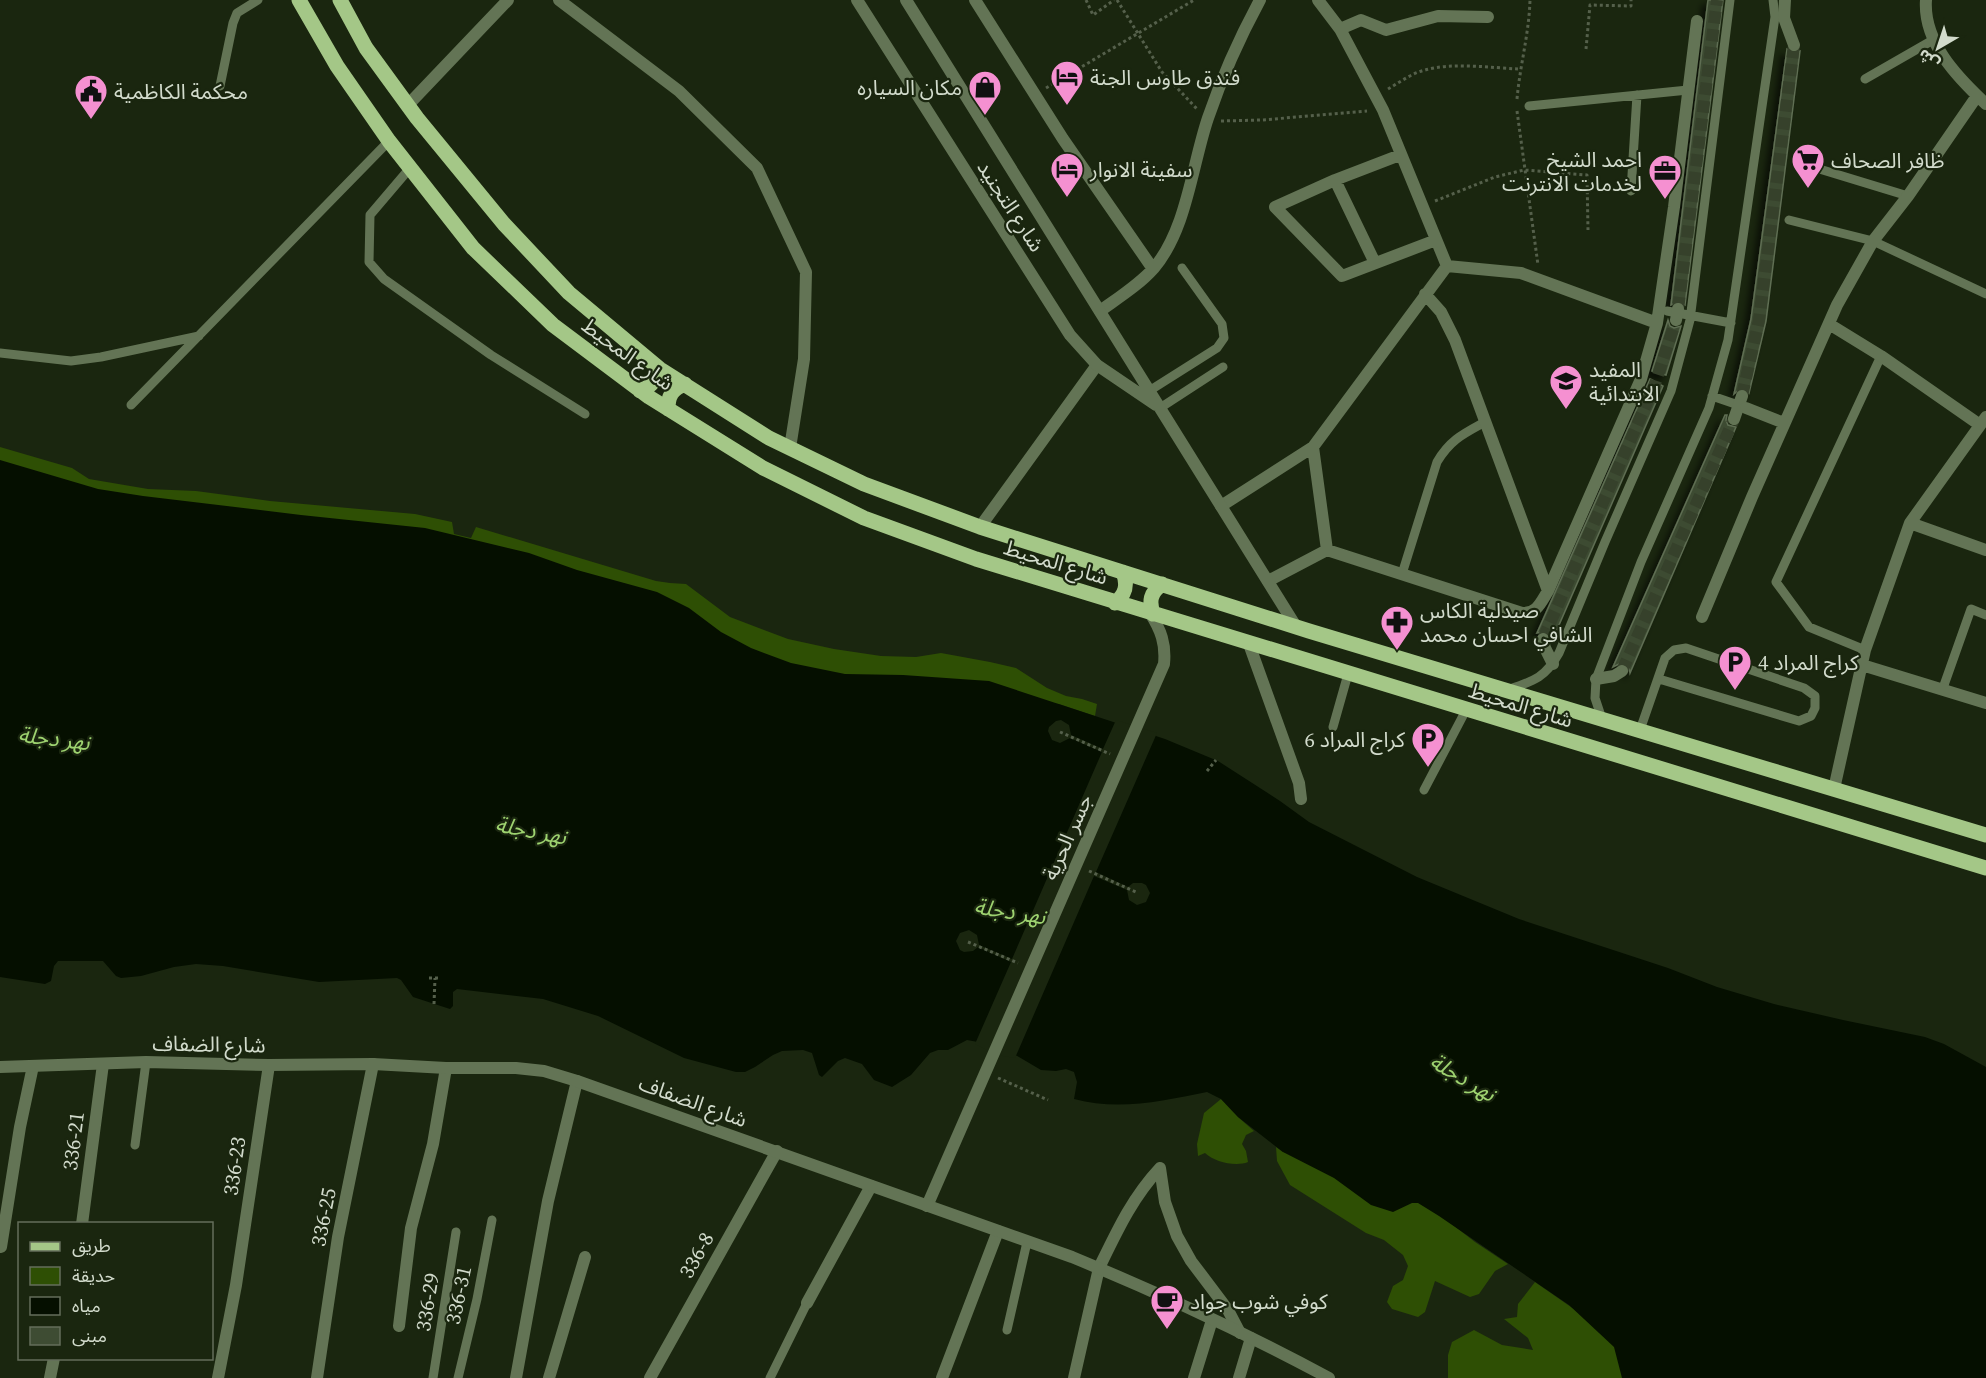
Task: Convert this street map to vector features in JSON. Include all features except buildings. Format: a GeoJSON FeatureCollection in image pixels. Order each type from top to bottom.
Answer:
{"type":"FeatureCollection","features":[{"type":"Feature","properties":{"kind":"main road","name":"شارع المحيط"},"geometry":{"type":"LineString","coordinates":[[340,0],[366,48],[408,105],[504,224],[568,293],[656,366],[769,438],[864,484],[980,527],[1986,835]]}},
{"type":"Feature","properties":{"kind":"main road","name":"شارع المحيط"},"geometry":{"type":"LineString","coordinates":[[300,1],[337,66],[389,141],[481,255],[553,325],[640,391],[763,468],[864,518],[976,560],[1986,868]]}},
{"type":"Feature","properties":{"kind":"main road"},"geometry":{"type":"LineString","coordinates":[[640,391],[653,383],[657,375],[656,366]]}},
{"type":"Feature","properties":{"kind":"main road"},"geometry":{"type":"LineString","coordinates":[[668,409],[668,400],[672,392],[685,384]]}},
{"type":"Feature","properties":{"kind":"main road"},"geometry":{"type":"LineString","coordinates":[[1115,603],[1126,590],[1123,572]]}},
{"type":"Feature","properties":{"kind":"main road"},"geometry":{"type":"LineString","coordinates":[[1152,614],[1150,604],[1152,595],[1162,584]]}},
{"type":"Feature","properties":{"kind":"street"},"geometry":{"type":"LineString","coordinates":[[408,105],[508,0]]}},
{"type":"Feature","properties":{"kind":"street"},"geometry":{"type":"LineString","coordinates":[[559,0],[679,91],[757,168],[806,272],[804,358],[790,448]]}},
{"type":"Feature","properties":{"kind":"street","name":"شارع التجنيد"},"geometry":{"type":"LineString","coordinates":[[856,0],[1070,335],[1097,365],[1160,408]]}},
{"type":"Feature","properties":{"kind":"street","name":"شارع التجنيد"},"geometry":{"type":"LineString","coordinates":[[906,0],[1295,625]]}},
{"type":"Feature","properties":{"kind":"street"},"geometry":{"type":"LineString","coordinates":[[975,0],[1034,95],[1153,269]]}},
{"type":"Feature","properties":{"kind":"street"},"geometry":{"type":"LineString","coordinates":[[1100,311],[1153,269],[1165,252],[1176,229],[1208,118],[1243,32],[1260,0]]}},
{"type":"Feature","properties":{"kind":"street"},"geometry":{"type":"LineString","coordinates":[[1318,0],[1340,29],[1376,97],[1447,266]]}},
{"type":"Feature","properties":{"kind":"street"},"geometry":{"type":"LineString","coordinates":[[1785,0],[1784,18],[1794,45]]}},
{"type":"Feature","properties":{"kind":"street"},"geometry":{"type":"LineString","coordinates":[[1702,617],[1828,324],[1873,241],[1982,100],[1947,63],[1933,40],[1926,0]]}},
{"type":"Feature","properties":{"kind":"street"},"geometry":{"type":"LineString","coordinates":[[1340,29],[1361,20],[1386,30],[1438,16],[1488,16]]}},
{"type":"Feature","properties":{"kind":"street"},"geometry":{"type":"LineString","coordinates":[[1268,581],[1327,550],[1522,613],[1536,609],[1548,591],[1641,379],[1657,323],[1672,313],[1688,90],[1697,21]]}},
{"type":"Feature","properties":{"kind":"street"},"geometry":{"type":"LineString","coordinates":[[1400,155],[1335,180],[1275,207],[1342,276],[1436,240]]}},
{"type":"Feature","properties":{"kind":"street"},"geometry":{"type":"LineString","coordinates":[[1335,180],[1375,263]]}},
{"type":"Feature","properties":{"kind":"street"},"geometry":{"type":"LineString","coordinates":[[1447,266],[1521,273],[1657,323]]}},
{"type":"Feature","properties":{"kind":"street"},"geometry":{"type":"LineString","coordinates":[[1221,506],[1313,447],[1447,266]]}},
{"type":"Feature","properties":{"kind":"street"},"geometry":{"type":"LineString","coordinates":[[1425,294],[1441,312],[1455,339],[1548,591]]}},
{"type":"Feature","properties":{"kind":"street"},"geometry":{"type":"LineString","coordinates":[[1828,324],[1984,423],[1910,523],[1866,650],[1834,789]]}},
{"type":"Feature","properties":{"kind":"street"},"geometry":{"type":"LineString","coordinates":[[980,527],[1097,365]]}},
{"type":"Feature","properties":{"kind":"street"},"geometry":{"type":"LineString","coordinates":[[1734,419],[1742,403],[1784,423]]}},
{"type":"Feature","properties":{"kind":"street"},"geometry":{"type":"LineString","coordinates":[[1313,447],[1327,550]]}},
{"type":"Feature","properties":{"kind":"street"},"geometry":{"type":"LineString","coordinates":[[1910,523],[1986,550]]}},
{"type":"Feature","properties":{"kind":"street","name":"جسر الحرية"},"geometry":{"type":"LineString","coordinates":[[927,1206],[1164,664],[1162,635],[1152,614]]}},
{"type":"Feature","properties":{"kind":"street"},"geometry":{"type":"LineString","coordinates":[[1544,639],[1545,648],[1553,664]]}},
{"type":"Feature","properties":{"kind":"street"},"geometry":{"type":"LineString","coordinates":[[1249,644],[1299,783],[1301,799]]}},
{"type":"Feature","properties":{"kind":"street"},"geometry":{"type":"LineString","coordinates":[[1862,665],[1986,703]]}},
{"type":"Feature","properties":{"kind":"street"},"geometry":{"type":"LineString","coordinates":[[1596,679],[1614,676],[1622,671]]}},
{"type":"Feature","properties":{"kind":"street","name":"شارع الضفاف"},"geometry":{"type":"LineString","coordinates":[[0,1067],[146,1062],[269,1065],[373,1064],[446,1068],[516,1068],[544,1071],[777,1151],[1099,1268],[1246,1335],[1329,1378]]}},
{"type":"Feature","properties":{"kind":"street","name":"336-21"},"geometry":{"type":"LineString","coordinates":[[82,1222],[103,1064]]}},
{"type":"Feature","properties":{"kind":"street","name":"336-25"},"geometry":{"type":"LineString","coordinates":[[317,1378],[338,1237],[373,1064]]}},
{"type":"Feature","properties":{"kind":"street","name":"336-23"},"geometry":{"type":"LineString","coordinates":[[218,1378],[236,1285],[269,1065]]}},
{"type":"Feature","properties":{"kind":"street"},"geometry":{"type":"LineString","coordinates":[[1,1246],[20,1127],[33,1066]]}},
{"type":"Feature","properties":{"kind":"street"},"geometry":{"type":"LineString","coordinates":[[399,1326],[411,1228],[433,1144],[446,1068]]}},
{"type":"Feature","properties":{"kind":"street"},"geometry":{"type":"LineString","coordinates":[[516,1378],[548,1201],[577,1081]]}},
{"type":"Feature","properties":{"kind":"street","name":"336-8"},"geometry":{"type":"LineString","coordinates":[[650,1378],[777,1151]]}},
{"type":"Feature","properties":{"kind":"street"},"geometry":{"type":"LineString","coordinates":[[1074,1378],[1099,1268],[1132,1203],[1143,1186],[1160,1168],[1165,1202],[1177,1236],[1191,1261],[1246,1335],[1239,1378]]}},
{"type":"Feature","properties":{"kind":"street"},"geometry":{"type":"LineString","coordinates":[[807,1303],[871,1186]]}},
{"type":"Feature","properties":{"kind":"street"},"geometry":{"type":"LineString","coordinates":[[942,1378],[998,1231]]}},
{"type":"Feature","properties":{"kind":"street"},"geometry":{"type":"LineString","coordinates":[[549,1378],[585,1257]]}},
{"type":"Feature","properties":{"kind":"street"},"geometry":{"type":"LineString","coordinates":[[1194,1378],[1212,1320]]}},
{"type":"Feature","properties":{"kind":"street"},"geometry":{"type":"LineString","coordinates":[[50,1378],[54,1360]]}},
{"type":"Feature","properties":{"kind":"lane"},"geometry":{"type":"LineString","coordinates":[[220,86],[229,33],[237,13],[258,0]]}},
{"type":"Feature","properties":{"kind":"lane"},"geometry":{"type":"LineString","coordinates":[[1507,690],[1542,676],[1553,664],[1671,391],[1691,316],[1730,0]]}},
{"type":"Feature","properties":{"kind":"lane"},"geometry":{"type":"LineString","coordinates":[[1602,719],[1595,698],[1596,679],[1641,562],[1709,408],[1731,323],[1775,17],[1773,0]]}},
{"type":"Feature","properties":{"kind":"lane"},"geometry":{"type":"LineString","coordinates":[[1865,79],[1933,40]]}},
{"type":"Feature","properties":{"kind":"lane"},"geometry":{"type":"LineString","coordinates":[[1529,106],[1688,90]]}},
{"type":"Feature","properties":{"kind":"lane"},"geometry":{"type":"LineString","coordinates":[[1631,190],[1637,95]]}},
{"type":"Feature","properties":{"kind":"lane"},"geometry":{"type":"LineString","coordinates":[[132,405],[389,141]]}},
{"type":"Feature","properties":{"kind":"lane"},"geometry":{"type":"LineString","coordinates":[[1803,164],[1908,196]]}},
{"type":"Feature","properties":{"kind":"lane"},"geometry":{"type":"LineString","coordinates":[[410,168],[370,214],[369,262],[384,279],[491,355],[585,414]]}},
{"type":"Feature","properties":{"kind":"lane"},"geometry":{"type":"LineString","coordinates":[[1789,220],[1873,241],[1986,294]]}},
{"type":"Feature","properties":{"kind":"lane"},"geometry":{"type":"LineString","coordinates":[[1149,391],[1217,348],[1224,338],[1222,324],[1182,268]]}},
{"type":"Feature","properties":{"kind":"lane"},"geometry":{"type":"LineString","coordinates":[[1672,313],[1731,323]]}},
{"type":"Feature","properties":{"kind":"lane"},"geometry":{"type":"LineString","coordinates":[[0,353],[71,362],[199,336]]}},
{"type":"Feature","properties":{"kind":"lane"},"geometry":{"type":"LineString","coordinates":[[1866,650],[1809,627],[1776,582],[1881,356]]}},
{"type":"Feature","properties":{"kind":"lane"},"geometry":{"type":"LineString","coordinates":[[1160,408],[1223,367]]}},
{"type":"Feature","properties":{"kind":"lane"},"geometry":{"type":"LineString","coordinates":[[1712,396],[1742,403]]}},
{"type":"Feature","properties":{"kind":"lane"},"geometry":{"type":"LineString","coordinates":[[1402,574],[1437,462],[1446,448],[1459,436],[1485,422]]}},
{"type":"Feature","properties":{"kind":"lane"},"geometry":{"type":"LineString","coordinates":[[1943,688],[1971,609],[1986,615]]}},
{"type":"Feature","properties":{"kind":"lane"},"geometry":{"type":"LineString","coordinates":[[1640,730],[1665,658],[1674,650],[1686,648],[1804,688],[1815,696],[1815,708],[1811,716],[1799,721],[1659,679]]}},
{"type":"Feature","properties":{"kind":"lane"},"geometry":{"type":"LineString","coordinates":[[1333,727],[1348,674]]}},
{"type":"Feature","properties":{"kind":"lane"},"geometry":{"type":"LineString","coordinates":[[1424,790],[1466,710]]}},
{"type":"Feature","properties":{"kind":"lane"},"geometry":{"type":"LineString","coordinates":[[135,1145],[146,1062]]}},
{"type":"Feature","properties":{"kind":"lane","name":"336-31"},"geometry":{"type":"LineString","coordinates":[[458,1378],[477,1299],[492,1220]]}},
{"type":"Feature","properties":{"kind":"lane","name":"336-29"},"geometry":{"type":"LineString","coordinates":[[432,1378],[456,1232]]}},
{"type":"Feature","properties":{"kind":"lane"},"geometry":{"type":"LineString","coordinates":[[1006,1330],[1027,1242]]}},
{"type":"Feature","properties":{"kind":"lane"},"geometry":{"type":"LineString","coordinates":[[770,1378],[807,1303]]}},
{"type":"Feature","properties":{"kind":"path"},"geometry":{"type":"LineString","coordinates":[[1086,0],[1093,15],[1114,0]]}},
{"type":"Feature","properties":{"kind":"path"},"geometry":{"type":"LineString","coordinates":[[1034,95],[1194,0]]}},
{"type":"Feature","properties":{"kind":"path"},"geometry":{"type":"LineString","coordinates":[[1530,0],[1529,26],[1520,69],[1516,107],[1540,280]]}},
{"type":"Feature","properties":{"kind":"path"},"geometry":{"type":"LineString","coordinates":[[1586,49],[1590,5],[1631,6],[1631,0]]}},
{"type":"Feature","properties":{"kind":"path"},"geometry":{"type":"LineString","coordinates":[[1376,97],[1405,78],[1424,70],[1445,66],[1520,69]]}},
{"type":"Feature","properties":{"kind":"path"},"geometry":{"type":"LineString","coordinates":[[1422,206],[1495,177],[1524,170],[1587,175],[1588,230]]}},
{"type":"Feature","properties":{"kind":"path"},"geometry":{"type":"LineString","coordinates":[[1060,732],[1122,759]]}},
{"type":"Feature","properties":{"kind":"path"},"geometry":{"type":"LineString","coordinates":[[1207,771],[1216,760]]}},
{"type":"Feature","properties":{"kind":"path"},"geometry":{"type":"LineString","coordinates":[[1076,865],[1138,893]]}},
{"type":"Feature","properties":{"kind":"path"},"geometry":{"type":"LineString","coordinates":[[968,942],[1031,969]]}},
{"type":"Feature","properties":{"kind":"path"},"geometry":{"type":"LineString","coordinates":[[429,978],[441,978]]}},
{"type":"Feature","properties":{"kind":"path"},"geometry":{"type":"LineString","coordinates":[[435,978],[435,1004]]}},
{"type":"Feature","properties":{"kind":"path"},"geometry":{"type":"LineString","coordinates":[[986,1072],[1048,1100]]}},
{"type":"Feature","properties":{"kind":"green space"},"geometry":{"type":"Polygon","coordinates":[[[0,447],[72,468],[89,479],[148,489],[196,491],[270,501],[415,514],[452,522],[454,534],[471,538],[476,527],[656,581],[686,584],[730,617],[788,639],[881,656],[916,657],[941,653],[1016,668],[1047,688],[1066,696],[1097,704],[1095,716],[1059,704],[917,693],[0,484],[0,447]]]}},
{"type":"Feature","properties":{"kind":"green space"},"geometry":{"type":"Polygon","coordinates":[[[1221,1099],[1254,1131],[1246,1135],[1242,1144],[1248,1162],[1225,1163],[1205,1153],[1198,1156],[1197,1144],[1204,1113],[1221,1099]]]}},
{"type":"Feature","properties":{"kind":"green space"},"geometry":{"type":"Polygon","coordinates":[[[1276,1147],[1283,1152],[1364,1156],[1475,1242],[1508,1264],[1495,1271],[1479,1294],[1470,1297],[1435,1281],[1425,1312],[1418,1317],[1392,1309],[1387,1302],[1393,1286],[1403,1280],[1408,1266],[1403,1255],[1384,1240],[1366,1233],[1290,1185],[1277,1161],[1276,1147]]]}},
{"type":"Feature","properties":{"kind":"green space"},"geometry":{"type":"Polygon","coordinates":[[[1535,1282],[1673,1378],[1448,1378],[1448,1355],[1452,1342],[1474,1330],[1502,1345],[1533,1350],[1528,1338],[1504,1319],[1517,1317],[1518,1304],[1535,1282]]]}},
{"type":"Feature","properties":{"kind":"water","name":"نهر دجلة"},"geometry":{"type":"Polygon","coordinates":[[[0,460],[98,489],[425,528],[529,553],[577,570],[657,592],[689,608],[721,632],[751,648],[791,663],[845,674],[903,675],[989,681],[1165,739],[1218,761],[1309,822],[1417,877],[1519,919],[1668,968],[1717,987],[1774,1004],[1925,1037],[1944,1044],[1986,1067],[1986,1378],[1622,1378],[1614,1347],[1569,1305],[1418,1203],[1412,1203],[1393,1212],[1371,1205],[1334,1178],[1283,1152],[1238,1117],[1221,1099],[1207,1092],[1140,1103],[1091,1103],[1074,1099],[1077,1082],[1074,1072],[1066,1069],[1041,1070],[1012,1053],[978,1042],[967,1040],[948,1050],[930,1053],[911,1075],[892,1087],[874,1080],[862,1064],[845,1058],[838,1061],[822,1077],[819,1075],[812,1053],[803,1050],[782,1051],[745,1072],[736,1072],[684,1058],[598,1016],[543,999],[457,989],[453,992],[453,1006],[450,1009],[413,997],[397,978],[319,982],[223,966],[196,964],[121,978],[116,976],[103,961],[58,961],[54,966],[51,981],[45,984],[0,977],[0,460]]]}},
{"type":"Feature","properties":{"kind":"pier"},"geometry":{"type":"Polygon","coordinates":[[[1061,720],[1069,725],[1071,735],[1103,749],[1116,720],[1157,733],[1096,872],[1128,887],[1133,883],[1142,883],[1146,885],[1150,893],[1146,902],[1137,905],[1129,900],[1127,890],[1094,876],[1015,1058],[997,1055],[975,1044],[1011,962],[978,947],[973,951],[964,952],[960,950],[956,941],[960,933],[969,930],[977,935],[979,945],[1012,959],[1102,752],[1070,738],[1060,743],[1052,740],[1048,731],[1049,727],[1061,720]]]}},
{"type":"Feature","properties":{"kind":"tunnel"},"geometry":{"type":"LineString","coordinates":[[1678,309],[1717,0]]}},
{"type":"Feature","properties":{"kind":"tunnel"},"geometry":{"type":"LineString","coordinates":[[1742,396],[1759,320],[1794,45]]}},
{"type":"Feature","properties":{"kind":"tunnel"},"geometry":{"type":"LineString","coordinates":[[1543,639],[1655,384],[1676,320]]}},
{"type":"Feature","properties":{"kind":"tunnel"},"geometry":{"type":"LineString","coordinates":[[1622,671],[1734,419]]}},
{"type":"Feature","properties":{"kind":"place","name":"فندق طاوس الجنة"},"geometry":{"type":"Point","coordinates":[1067,106]}},
{"type":"Feature","properties":{"kind":"place","name":"مكان السياره"},"geometry":{"type":"Point","coordinates":[985,116]}},
{"type":"Feature","properties":{"kind":"place","name":"محكمة الكاظمية"},"geometry":{"type":"Point","coordinates":[91,120]}},
{"type":"Feature","properties":{"kind":"place","name":"ظافر الصحاف"},"geometry":{"type":"Point","coordinates":[1808,189]}},
{"type":"Feature","properties":{"kind":"place","name":"سفينة الانوار"},"geometry":{"type":"Point","coordinates":[1067,198]}},
{"type":"Feature","properties":{"kind":"place","name":"احمد الشيخ لخدمات الانترنت"},"geometry":{"type":"Point","coordinates":[1665,200]}},
{"type":"Feature","properties":{"kind":"place","name":"المفيد الابتدائية"},"geometry":{"type":"Point","coordinates":[1566,410]}},
{"type":"Feature","properties":{"kind":"place","name":"صيدلية الكاس الشافي احسان محمد"},"geometry":{"type":"Point","coordinates":[1397,651]}},
{"type":"Feature","properties":{"kind":"place","name":"كراج المراد 4"},"geometry":{"type":"Point","coordinates":[1735,691]}},
{"type":"Feature","properties":{"kind":"place","name":"كراج المراد 6"},"geometry":{"type":"Point","coordinates":[1428,768]}},
{"type":"Feature","properties":{"kind":"place","name":"كوفي شوب جواد"},"geometry":{"type":"Point","coordinates":[1167,1330]}}]}
